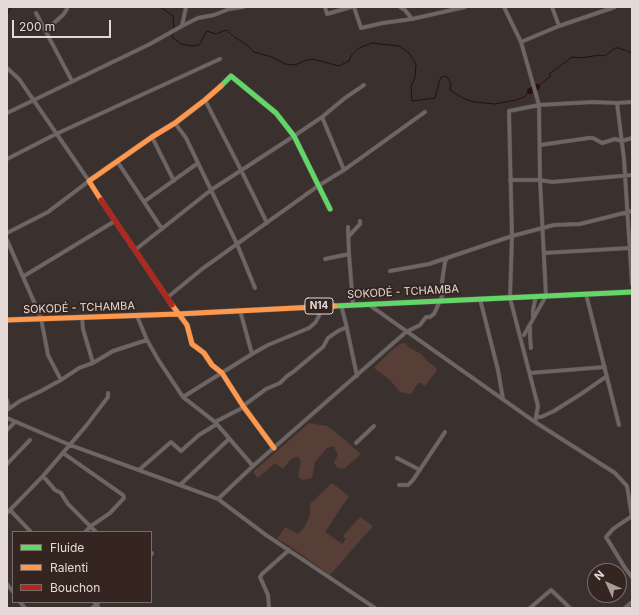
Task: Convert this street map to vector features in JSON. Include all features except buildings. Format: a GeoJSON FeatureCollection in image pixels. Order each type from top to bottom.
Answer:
{"type":"FeatureCollection","features":[{"type":"Feature","properties":{"kind":"street"},"geometry":{"type":"LineString","coordinates":[[180,27],[186,7]]}},
{"type":"Feature","properties":{"kind":"street"},"geometry":{"type":"LineString","coordinates":[[7,113],[33,99],[150,44],[198,18],[214,15],[229,9],[244,7]]}},
{"type":"Feature","properties":{"kind":"street"},"geometry":{"type":"LineString","coordinates":[[324,7],[327,14],[352,7],[361,28],[412,19],[454,8],[465,7]]}},
{"type":"Feature","properties":{"kind":"street"},"geometry":{"type":"LineString","coordinates":[[400,7],[405,10],[412,19]]}},
{"type":"Feature","properties":{"kind":"street"},"geometry":{"type":"LineString","coordinates":[[504,7],[521,42],[538,97],[539,105],[540,180],[546,296],[524,335]]}},
{"type":"Feature","properties":{"kind":"street"},"geometry":{"type":"LineString","coordinates":[[552,7],[559,26]]}},
{"type":"Feature","properties":{"kind":"street"},"geometry":{"type":"LineString","coordinates":[[521,42],[604,9],[615,7]]}},
{"type":"Feature","properties":{"kind":"street"},"geometry":{"type":"LineString","coordinates":[[46,30],[63,15],[67,9]]}},
{"type":"Feature","properties":{"kind":"street"},"geometry":{"type":"LineString","coordinates":[[36,13],[72,81]]}},
{"type":"Feature","properties":{"kind":"street"},"geometry":{"type":"LineString","coordinates":[[7,159],[56,134],[220,59]]}},
{"type":"Feature","properties":{"kind":"street"},"geometry":{"type":"LineString","coordinates":[[7,68],[20,79],[178,314],[187,325],[192,344],[204,353],[212,365],[222,373],[274,448]]}},
{"type":"Feature","properties":{"kind":"street"},"geometry":{"type":"LineString","coordinates":[[7,233],[48,212],[89,180],[175,123],[231,76],[276,113],[294,136],[330,209]]}},
{"type":"Feature","properties":{"kind":"street"},"geometry":{"type":"LineString","coordinates":[[135,250],[211,190],[322,117],[364,85]]}},
{"type":"Feature","properties":{"kind":"street"},"geometry":{"type":"LineString","coordinates":[[204,100],[241,170],[266,223]]}},
{"type":"Feature","properties":{"kind":"street"},"geometry":{"type":"LineString","coordinates":[[535,422],[538,406],[510,298],[512,236],[509,111],[539,105],[593,102],[632,102]]}},
{"type":"Feature","properties":{"kind":"street"},"geometry":{"type":"LineString","coordinates":[[617,103],[630,212],[632,284]]}},
{"type":"Feature","properties":{"kind":"street"},"geometry":{"type":"LineString","coordinates":[[168,297],[202,269],[425,112]]}},
{"type":"Feature","properties":{"kind":"street"},"geometry":{"type":"LineString","coordinates":[[322,117],[344,170]]}},
{"type":"Feature","properties":{"kind":"street"},"geometry":{"type":"LineString","coordinates":[[175,123],[186,138],[238,244],[255,288]]}},
{"type":"Feature","properties":{"kind":"street"},"geometry":{"type":"LineString","coordinates":[[152,137],[174,181]]}},
{"type":"Feature","properties":{"kind":"street"},"geometry":{"type":"LineString","coordinates":[[540,145],[589,138],[593,138],[602,143],[615,139],[622,141],[632,138]]}},
{"type":"Feature","properties":{"kind":"street"},"geometry":{"type":"LineString","coordinates":[[117,161],[145,201],[162,229]]}},
{"type":"Feature","properties":{"kind":"street"},"geometry":{"type":"LineString","coordinates":[[145,201],[198,163]]}},
{"type":"Feature","properties":{"kind":"street"},"geometry":{"type":"LineString","coordinates":[[510,180],[540,180],[552,182],[632,175]]}},
{"type":"Feature","properties":{"kind":"street"},"geometry":{"type":"LineString","coordinates":[[390,271],[426,264],[512,236],[554,225],[580,224],[630,212]]}},
{"type":"Feature","properties":{"kind":"street"},"geometry":{"type":"LineString","coordinates":[[24,276],[115,221]]}},
{"type":"Feature","properties":{"kind":"street"},"geometry":{"type":"LineString","coordinates":[[349,236],[360,224],[360,221]]}},
{"type":"Feature","properties":{"kind":"street"},"geometry":{"type":"LineString","coordinates":[[348,227],[353,304]]}},
{"type":"Feature","properties":{"kind":"street"},"geometry":{"type":"LineString","coordinates":[[7,240],[41,318],[48,355],[61,380]]}},
{"type":"Feature","properties":{"kind":"street"},"geometry":{"type":"LineString","coordinates":[[544,254],[631,248]]}},
{"type":"Feature","properties":{"kind":"street"},"geometry":{"type":"LineString","coordinates":[[325,259],[349,254]]}},
{"type":"Feature","properties":{"kind":"street"},"geometry":{"type":"LineString","coordinates":[[218,499],[253,466],[406,332],[420,325],[426,317],[430,317],[434,314],[443,294],[442,282],[447,258]]}},
{"type":"Feature","properties":{"kind":"street","name":"SOKODÉ - TCHAMBA"},"geometry":{"type":"LineString","coordinates":[[7,320],[137,316],[353,304],[632,292]]}},
{"type":"Feature","properties":{"kind":"street"},"geometry":{"type":"LineString","coordinates":[[586,294],[620,425]]}},
{"type":"Feature","properties":{"kind":"street"},"geometry":{"type":"LineString","coordinates":[[532,348],[530,326],[536,296]]}},
{"type":"Feature","properties":{"kind":"street"},"geometry":{"type":"LineString","coordinates":[[480,299],[498,370],[503,399]]}},
{"type":"Feature","properties":{"kind":"street"},"geometry":{"type":"LineString","coordinates":[[367,304],[535,422],[615,473],[627,486],[632,517],[613,529],[606,537],[624,568],[632,577]]}},
{"type":"Feature","properties":{"kind":"street"},"geometry":{"type":"LineString","coordinates":[[340,305],[347,327],[357,376]]}},
{"type":"Feature","properties":{"kind":"street"},"geometry":{"type":"LineString","coordinates":[[183,397],[268,345],[309,328],[315,323],[319,316],[318,306]]}},
{"type":"Feature","properties":{"kind":"street"},"geometry":{"type":"LineString","coordinates":[[241,314],[252,354]]}},
{"type":"Feature","properties":{"kind":"street"},"geometry":{"type":"LineString","coordinates":[[137,316],[147,340],[183,397],[216,423],[253,466]]}},
{"type":"Feature","properties":{"kind":"street"},"geometry":{"type":"LineString","coordinates":[[82,317],[83,329],[93,364]]}},
{"type":"Feature","properties":{"kind":"street"},"geometry":{"type":"LineString","coordinates":[[139,470],[171,442],[181,451],[199,435],[216,423],[244,406],[266,389],[280,383],[323,347],[328,338],[347,327]]}},
{"type":"Feature","properties":{"kind":"street"},"geometry":{"type":"LineString","coordinates":[[520,334],[530,337]]}},
{"type":"Feature","properties":{"kind":"street"},"geometry":{"type":"LineString","coordinates":[[7,400],[8,409],[20,401],[61,380],[79,368],[93,364],[113,351],[147,340]]}},
{"type":"Feature","properties":{"kind":"street"},"geometry":{"type":"LineString","coordinates":[[530,373],[605,368]]}},
{"type":"Feature","properties":{"kind":"street"},"geometry":{"type":"LineString","coordinates":[[536,417],[541,417],[554,410],[607,376]]}},
{"type":"Feature","properties":{"kind":"street"},"geometry":{"type":"LineString","coordinates":[[30,531],[8,511],[70,445],[95,414],[108,396],[108,393]]}},
{"type":"Feature","properties":{"kind":"street"},"geometry":{"type":"LineString","coordinates":[[7,418],[70,445],[218,499],[289,550],[376,608]]}},
{"type":"Feature","properties":{"kind":"street"},"geometry":{"type":"LineString","coordinates":[[7,430],[15,422]]}},
{"type":"Feature","properties":{"kind":"street"},"geometry":{"type":"LineString","coordinates":[[356,443],[374,426]]}},
{"type":"Feature","properties":{"kind":"street"},"geometry":{"type":"LineString","coordinates":[[399,485],[408,485],[413,480],[445,432]]}},
{"type":"Feature","properties":{"kind":"street"},"geometry":{"type":"LineString","coordinates":[[180,485],[229,439]]}},
{"type":"Feature","properties":{"kind":"street"},"geometry":{"type":"LineString","coordinates":[[7,464],[30,440]]}},
{"type":"Feature","properties":{"kind":"street"},"geometry":{"type":"LineString","coordinates":[[63,453],[123,495],[124,498],[110,513],[86,531]]}},
{"type":"Feature","properties":{"kind":"street"},"geometry":{"type":"LineString","coordinates":[[397,458],[420,470]]}},
{"type":"Feature","properties":{"kind":"street"},"geometry":{"type":"LineString","coordinates":[[42,476],[95,531]]}},
{"type":"Feature","properties":{"kind":"street"},"geometry":{"type":"LineString","coordinates":[[268,608],[268,595],[260,577],[289,550]]}},
{"type":"Feature","properties":{"kind":"street"},"geometry":{"type":"LineString","coordinates":[[530,608],[551,590],[570,608]]}},
{"type":"Feature","properties":{"kind":"street"},"geometry":{"type":"LineString","coordinates":[[625,608],[632,602]]}},
{"type":"Feature","properties":{"kind":"street"},"geometry":{"type":"LineString","coordinates":[[92,608],[96,603],[99,608]]}},
{"type":"Feature","properties":{"kind":"shaded area"},"geometry":{"type":"Polygon","coordinates":[[[406,343],[408,347],[421,354],[427,361],[437,368],[436,372],[425,386],[418,383],[411,394],[400,392],[390,380],[374,368],[391,351],[400,344],[406,343]]]}},
{"type":"Feature","properties":{"kind":"shaded area"},"geometry":{"type":"Polygon","coordinates":[[[309,423],[327,426],[361,454],[344,469],[338,468],[334,463],[338,454],[333,446],[327,448],[315,462],[312,478],[303,480],[298,477],[301,460],[297,457],[291,459],[283,469],[275,463],[258,478],[253,472],[309,423]]]}},
{"type":"Feature","properties":{"kind":"shaded area"},"geometry":{"type":"Polygon","coordinates":[[[332,483],[349,496],[325,532],[342,544],[346,539],[343,536],[360,517],[373,526],[330,575],[288,545],[277,539],[285,527],[298,534],[304,528],[310,515],[310,504],[332,483]]]}},
{"type":"Feature","properties":{"kind":"waterway"},"geometry":{"type":"LineString","coordinates":[[7,14],[12,7]]}},
{"type":"Feature","properties":{"kind":"waterway"},"geometry":{"type":"LineString","coordinates":[[160,7],[173,16],[174,29]]}},
{"type":"Feature","properties":{"kind":"waterway"},"geometry":{"type":"LineString","coordinates":[[174,32],[172,37],[181,44],[192,46],[199,45],[207,31],[216,34],[226,30],[254,52],[272,57],[285,64],[295,65],[313,59],[339,66],[349,61],[351,56],[359,48],[372,43],[399,46],[409,53],[416,64],[415,77],[411,87],[412,101],[435,98],[441,77],[446,76],[451,83],[450,90],[463,98],[474,102],[495,104],[516,100],[524,97],[530,91]]}},
{"type":"Feature","properties":{"kind":"waterway"},"geometry":{"type":"LineString","coordinates":[[537,87],[551,76],[549,75],[550,73],[572,57],[581,58],[599,55],[605,56],[615,48],[630,52],[632,55]]}},
{"type":"Feature","properties":{"kind":"waterway"},"geometry":{"type":"LineString","coordinates":[[530,91],[537,87]]}},
{"type":"Feature","properties":{"kind":"traffic: fast"},"geometry":{"type":"LineString","coordinates":[[221,86],[231,76],[276,113],[294,136],[330,209]]}},
{"type":"Feature","properties":{"kind":"traffic: fast"},"geometry":{"type":"LineString","coordinates":[[335,306],[632,292]]}},
{"type":"Feature","properties":{"kind":"traffic: slow"},"geometry":{"type":"LineString","coordinates":[[101,200],[89,181],[152,137],[175,123],[221,86]]}},
{"type":"Feature","properties":{"kind":"traffic: slow"},"geometry":{"type":"LineString","coordinates":[[172,305],[187,325],[192,344],[204,353],[212,365],[222,373],[243,406],[274,448]]}},
{"type":"Feature","properties":{"kind":"traffic: slow"},"geometry":{"type":"LineString","coordinates":[[7,320],[178,314],[335,306]]}},
{"type":"Feature","properties":{"kind":"traffic: jam"},"geometry":{"type":"LineString","coordinates":[[101,200],[172,305]]}}]}
